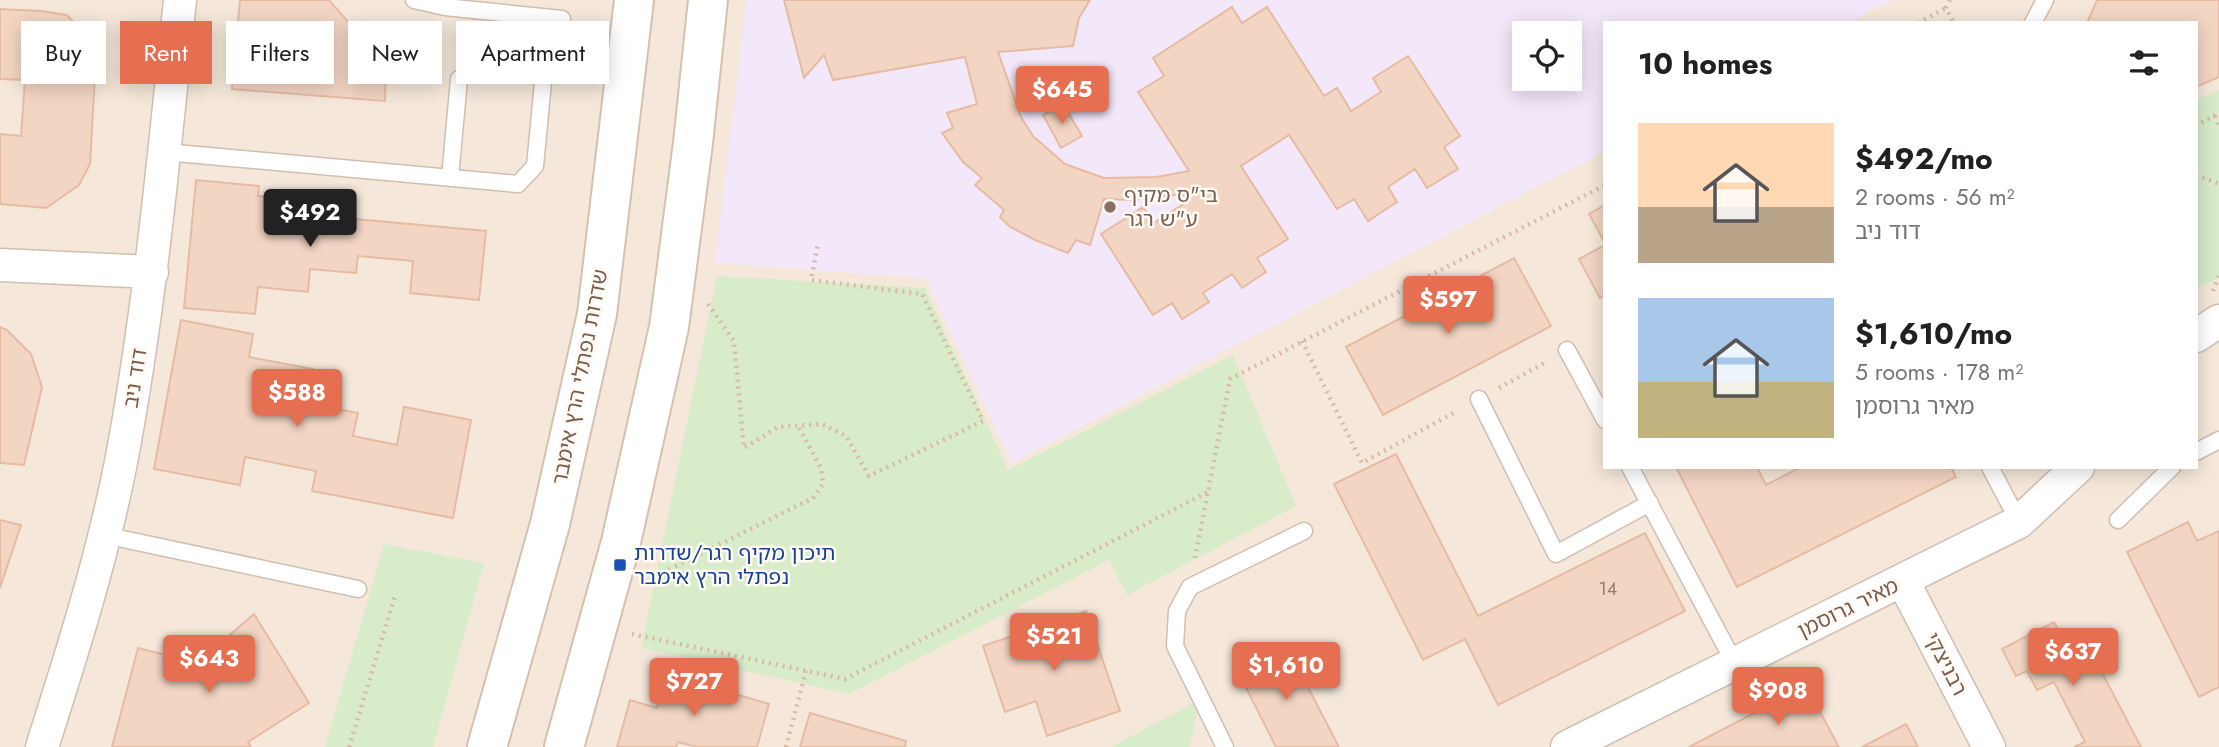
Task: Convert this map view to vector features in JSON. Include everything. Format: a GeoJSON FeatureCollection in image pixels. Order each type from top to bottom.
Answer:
{"type":"FeatureCollection","features":[{"type":"Feature","properties":{"kind":"main road","name":"שדרות נפתלי הרץ אימבר"},"geometry":{"type":"LineString","coordinates":[[487,747],[550,524],[597,314],[635,0]]}},
{"type":"Feature","properties":{"kind":"main road"},"geometry":{"type":"LineString","coordinates":[[564,747],[621,542],[669,327],[708,0]]}},
{"type":"Feature","properties":{"kind":"street","name":"דוד ניב"},"geometry":{"type":"LineString","coordinates":[[42,747],[70,659],[121,462],[152,272],[180,0]]}},
{"type":"Feature","properties":{"kind":"street"},"geometry":{"type":"LineString","coordinates":[[0,265],[152,272]]}},
{"type":"Feature","properties":{"kind":"street"},"geometry":{"type":"LineString","coordinates":[[2198,334],[2219,321]]}},
{"type":"Feature","properties":{"kind":"street","name":"מאיר גרוסמן"},"geometry":{"type":"LineString","coordinates":[[1579,744],[2019,522],[2076,469]]}},
{"type":"Feature","properties":{"kind":"street","name":"רבניצקי"},"geometry":{"type":"LineString","coordinates":[[1903,580],[1989,747]]}},
{"type":"Feature","properties":{"kind":"lane"},"geometry":{"type":"LineString","coordinates":[[414,0],[445,7],[562,19]]}},
{"type":"Feature","properties":{"kind":"lane"},"geometry":{"type":"LineString","coordinates":[[2034,21],[2045,0]]}},
{"type":"Feature","properties":{"kind":"lane"},"geometry":{"type":"LineString","coordinates":[[450,178],[459,84]]}},
{"type":"Feature","properties":{"kind":"lane"},"geometry":{"type":"LineString","coordinates":[[164,152],[518,184],[535,166],[544,84]]}},
{"type":"Feature","properties":{"kind":"lane"},"geometry":{"type":"LineString","coordinates":[[1567,351],[1603,416]]}},
{"type":"Feature","properties":{"kind":"lane"},"geometry":{"type":"LineString","coordinates":[[1479,399],[1556,554],[1650,503]]}},
{"type":"Feature","properties":{"kind":"lane"},"geometry":{"type":"LineString","coordinates":[[2198,451],[2219,440]]}},
{"type":"Feature","properties":{"kind":"lane"},"geometry":{"type":"LineString","coordinates":[[1631,469],[1735,664]]}},
{"type":"Feature","properties":{"kind":"lane"},"geometry":{"type":"LineString","coordinates":[[1991,469],[2019,522]]}},
{"type":"Feature","properties":{"kind":"lane"},"geometry":{"type":"LineString","coordinates":[[2118,520],[2170,469]]}},
{"type":"Feature","properties":{"kind":"lane"},"geometry":{"type":"LineString","coordinates":[[1225,747],[1175,646],[1177,611],[1189,587],[1304,531]]}},
{"type":"Feature","properties":{"kind":"lane"},"geometry":{"type":"LineString","coordinates":[[104,536],[358,589]]}},
{"type":"Feature","properties":{"kind":"path"},"geometry":{"type":"LineString","coordinates":[[1922,21],[1946,8],[1950,0]]}},
{"type":"Feature","properties":{"kind":"path"},"geometry":{"type":"LineString","coordinates":[[1946,8],[1953,21]]}},
{"type":"Feature","properties":{"kind":"path"},"geometry":{"type":"LineString","coordinates":[[2198,126],[2217,115],[2219,126]]}},
{"type":"Feature","properties":{"kind":"path"},"geometry":{"type":"LineString","coordinates":[[2198,176],[2219,184]]}},
{"type":"Feature","properties":{"kind":"path"},"geometry":{"type":"LineString","coordinates":[[1189,587],[1230,379],[1603,186]]}},
{"type":"Feature","properties":{"kind":"path"},"geometry":{"type":"LineString","coordinates":[[678,260],[734,341],[744,448],[778,427],[822,424],[846,436],[869,476],[983,421],[922,294],[811,280],[818,244]]}},
{"type":"Feature","properties":{"kind":"path"},"geometry":{"type":"LineString","coordinates":[[1302,341],[1362,463]]}},
{"type":"Feature","properties":{"kind":"path"},"geometry":{"type":"LineString","coordinates":[[601,614],[813,498],[822,484],[821,468],[797,426]]}},
{"type":"Feature","properties":{"kind":"path"},"geometry":{"type":"LineString","coordinates":[[601,614],[806,671],[845,678],[1208,492]]}},
{"type":"Feature","properties":{"kind":"path"},"geometry":{"type":"LineString","coordinates":[[349,747],[395,596]]}},
{"type":"Feature","properties":{"kind":"path"},"geometry":{"type":"LineString","coordinates":[[786,747],[806,671]]}},
{"type":"Feature","properties":{"kind":"shaded area"},"geometry":{"type":"Polygon","coordinates":[[[0,0],[2219,0],[2219,747],[0,747],[0,0]]]}},
{"type":"Feature","properties":{"kind":"shaded area","name":"בי\"ס מקיף ע\"ש רגר"},"geometry":{"type":"Polygon","coordinates":[[[746,0],[1891,0],[1852,21],[1603,21],[1603,152],[1012,463],[925,278],[715,263],[746,0]]]}},
{"type":"Feature","properties":{"kind":"green space"},"geometry":{"type":"Polygon","coordinates":[[[2219,90],[2219,278],[2198,288],[2198,99],[2219,90]]]}},
{"type":"Feature","properties":{"kind":"green space"},"geometry":{"type":"Polygon","coordinates":[[[717,276],[925,288],[1008,470],[1233,355],[1296,506],[1127,595],[1109,560],[849,694],[641,648],[717,276]]]}},
{"type":"Feature","properties":{"kind":"green space"},"geometry":{"type":"Polygon","coordinates":[[[384,544],[484,563],[433,747],[325,747],[384,544]]]}},
{"type":"Feature","properties":{"kind":"green space"},"geometry":{"type":"Polygon","coordinates":[[[1201,699],[1189,747],[1111,747],[1201,699]]]}},
{"type":"Feature","properties":{"kind":"building"},"geometry":{"type":"Polygon","coordinates":[[[240,0],[329,0],[348,22],[348,84],[385,84],[385,101],[232,89],[232,84],[334,84],[334,21],[238,21],[240,0]]]}},
{"type":"Feature","properties":{"kind":"building"},"geometry":{"type":"Polygon","coordinates":[[[784,0],[1090,0],[1079,18],[1073,46],[998,52],[1021,117],[1033,136],[1065,164],[1104,178],[1156,177],[1189,171],[1138,92],[1164,76],[1153,58],[1232,7],[1242,23],[1267,7],[1324,96],[1337,88],[1351,111],[1381,92],[1373,78],[1408,56],[1460,136],[1444,147],[1458,169],[1427,188],[1415,169],[1388,187],[1397,202],[1368,221],[1354,199],[1337,209],[1289,135],[1241,166],[1288,239],[1257,258],[1266,272],[1242,288],[1232,274],[1203,293],[1209,302],[1182,319],[1172,303],[1153,315],[1101,234],[1143,207],[1154,223],[1188,201],[1183,194],[1131,200],[1104,199],[1090,245],[1076,240],[1068,253],[1035,240],[1009,226],[1000,217],[1004,210],[975,185],[982,178],[963,162],[942,133],[953,128],[947,113],[977,104],[965,57],[833,80],[824,55],[804,78],[784,0]]]}},
{"type":"Feature","properties":{"kind":"building"},"geometry":{"type":"Polygon","coordinates":[[[2097,0],[2219,0],[2219,77],[2198,86],[2198,21],[2088,21],[2097,0]]]}},
{"type":"Feature","properties":{"kind":"building"},"geometry":{"type":"Polygon","coordinates":[[[0,9],[67,15],[73,21],[21,21],[21,80],[0,79],[0,9]]]}},
{"type":"Feature","properties":{"kind":"building"},"geometry":{"type":"Polygon","coordinates":[[[25,84],[95,84],[90,164],[79,185],[46,208],[0,204],[0,134],[21,136],[25,84]]]}},
{"type":"Feature","properties":{"kind":"building"},"geometry":{"type":"Polygon","coordinates":[[[1063,104],[1082,136],[1061,148],[1043,115],[1063,104]]]}},
{"type":"Feature","properties":{"kind":"building"},"geometry":{"type":"Polygon","coordinates":[[[196,180],[259,186],[258,196],[324,203],[323,216],[486,231],[479,300],[410,293],[413,261],[358,256],[356,273],[310,269],[308,292],[258,287],[255,314],[184,308],[196,180]]]}},
{"type":"Feature","properties":{"kind":"building"},"geometry":{"type":"Polygon","coordinates":[[[1603,206],[1603,239],[1589,214],[1603,206]]]}},
{"type":"Feature","properties":{"kind":"building"},"geometry":{"type":"Polygon","coordinates":[[[1603,246],[1603,296],[1600,298],[1579,259],[1603,246]]]}},
{"type":"Feature","properties":{"kind":"building"},"geometry":{"type":"Polygon","coordinates":[[[1514,258],[1551,326],[1383,415],[1346,347],[1514,258]]]}},
{"type":"Feature","properties":{"kind":"building"},"geometry":{"type":"Polygon","coordinates":[[[181,320],[253,334],[249,357],[313,369],[307,403],[358,413],[353,436],[397,445],[404,407],[471,420],[453,518],[312,491],[316,471],[245,457],[240,485],[154,469],[181,320]]]}},
{"type":"Feature","properties":{"kind":"building"},"geometry":{"type":"Polygon","coordinates":[[[0,327],[7,330],[31,354],[42,387],[24,465],[0,463],[0,327]]]}},
{"type":"Feature","properties":{"kind":"building"},"geometry":{"type":"Polygon","coordinates":[[[1396,454],[1478,616],[1645,533],[1685,611],[1498,705],[1465,639],[1423,660],[1334,484],[1396,454]]]}},
{"type":"Feature","properties":{"kind":"building"},"geometry":{"type":"Polygon","coordinates":[[[1677,469],[1758,469],[1766,485],[1797,469],[1952,469],[1956,477],[1737,587],[1677,469]]]}},
{"type":"Feature","properties":{"kind":"building"},"geometry":{"type":"Polygon","coordinates":[[[0,520],[21,525],[0,588],[0,520]]]}},
{"type":"Feature","properties":{"kind":"building"},"geometry":{"type":"Polygon","coordinates":[[[2188,522],[2197,541],[2219,531],[2219,687],[2199,697],[2127,552],[2188,522]]]}},
{"type":"Feature","properties":{"kind":"building"},"geometry":{"type":"Polygon","coordinates":[[[1086,611],[1120,711],[1047,736],[1036,701],[1005,712],[983,646],[1086,611]]]}},
{"type":"Feature","properties":{"kind":"building"},"geometry":{"type":"Polygon","coordinates":[[[254,614],[309,703],[248,742],[251,747],[112,747],[138,648],[197,663],[254,614]]]}},
{"type":"Feature","properties":{"kind":"building"},"geometry":{"type":"Polygon","coordinates":[[[2054,622],[2078,668],[2095,659],[2141,747],[2074,747],[2085,742],[2054,682],[2037,690],[2027,671],[2016,676],[2002,649],[2054,622]]]}},
{"type":"Feature","properties":{"kind":"building"},"geometry":{"type":"Polygon","coordinates":[[[1286,645],[1339,747],[1276,747],[1237,670],[1286,645]]]}},
{"type":"Feature","properties":{"kind":"building"},"geometry":{"type":"Polygon","coordinates":[[[666,674],[769,704],[757,747],[697,747],[678,742],[676,747],[617,747],[630,700],[657,708],[666,674]]]}},
{"type":"Feature","properties":{"kind":"building"},"geometry":{"type":"Polygon","coordinates":[[[1806,686],[1839,747],[1689,747],[1806,686]]]}},
{"type":"Feature","properties":{"kind":"building"},"geometry":{"type":"Polygon","coordinates":[[[810,713],[906,741],[905,747],[800,747],[810,713]]]}},
{"type":"Feature","properties":{"kind":"building"},"geometry":{"type":"Polygon","coordinates":[[[1906,724],[1918,747],[1862,747],[1906,724]]]}},
{"type":"Feature","properties":{"kind":"place","name":"בי\"ס מקיף ע\"ש רגר"},"geometry":{"type":"Point","coordinates":[1110,207]}},
{"type":"Feature","properties":{"kind":"place","name":"תיכון מקיף רגר/שדרות נפתלי הרץ אימבר"},"geometry":{"type":"Point","coordinates":[620,565]}}]}
